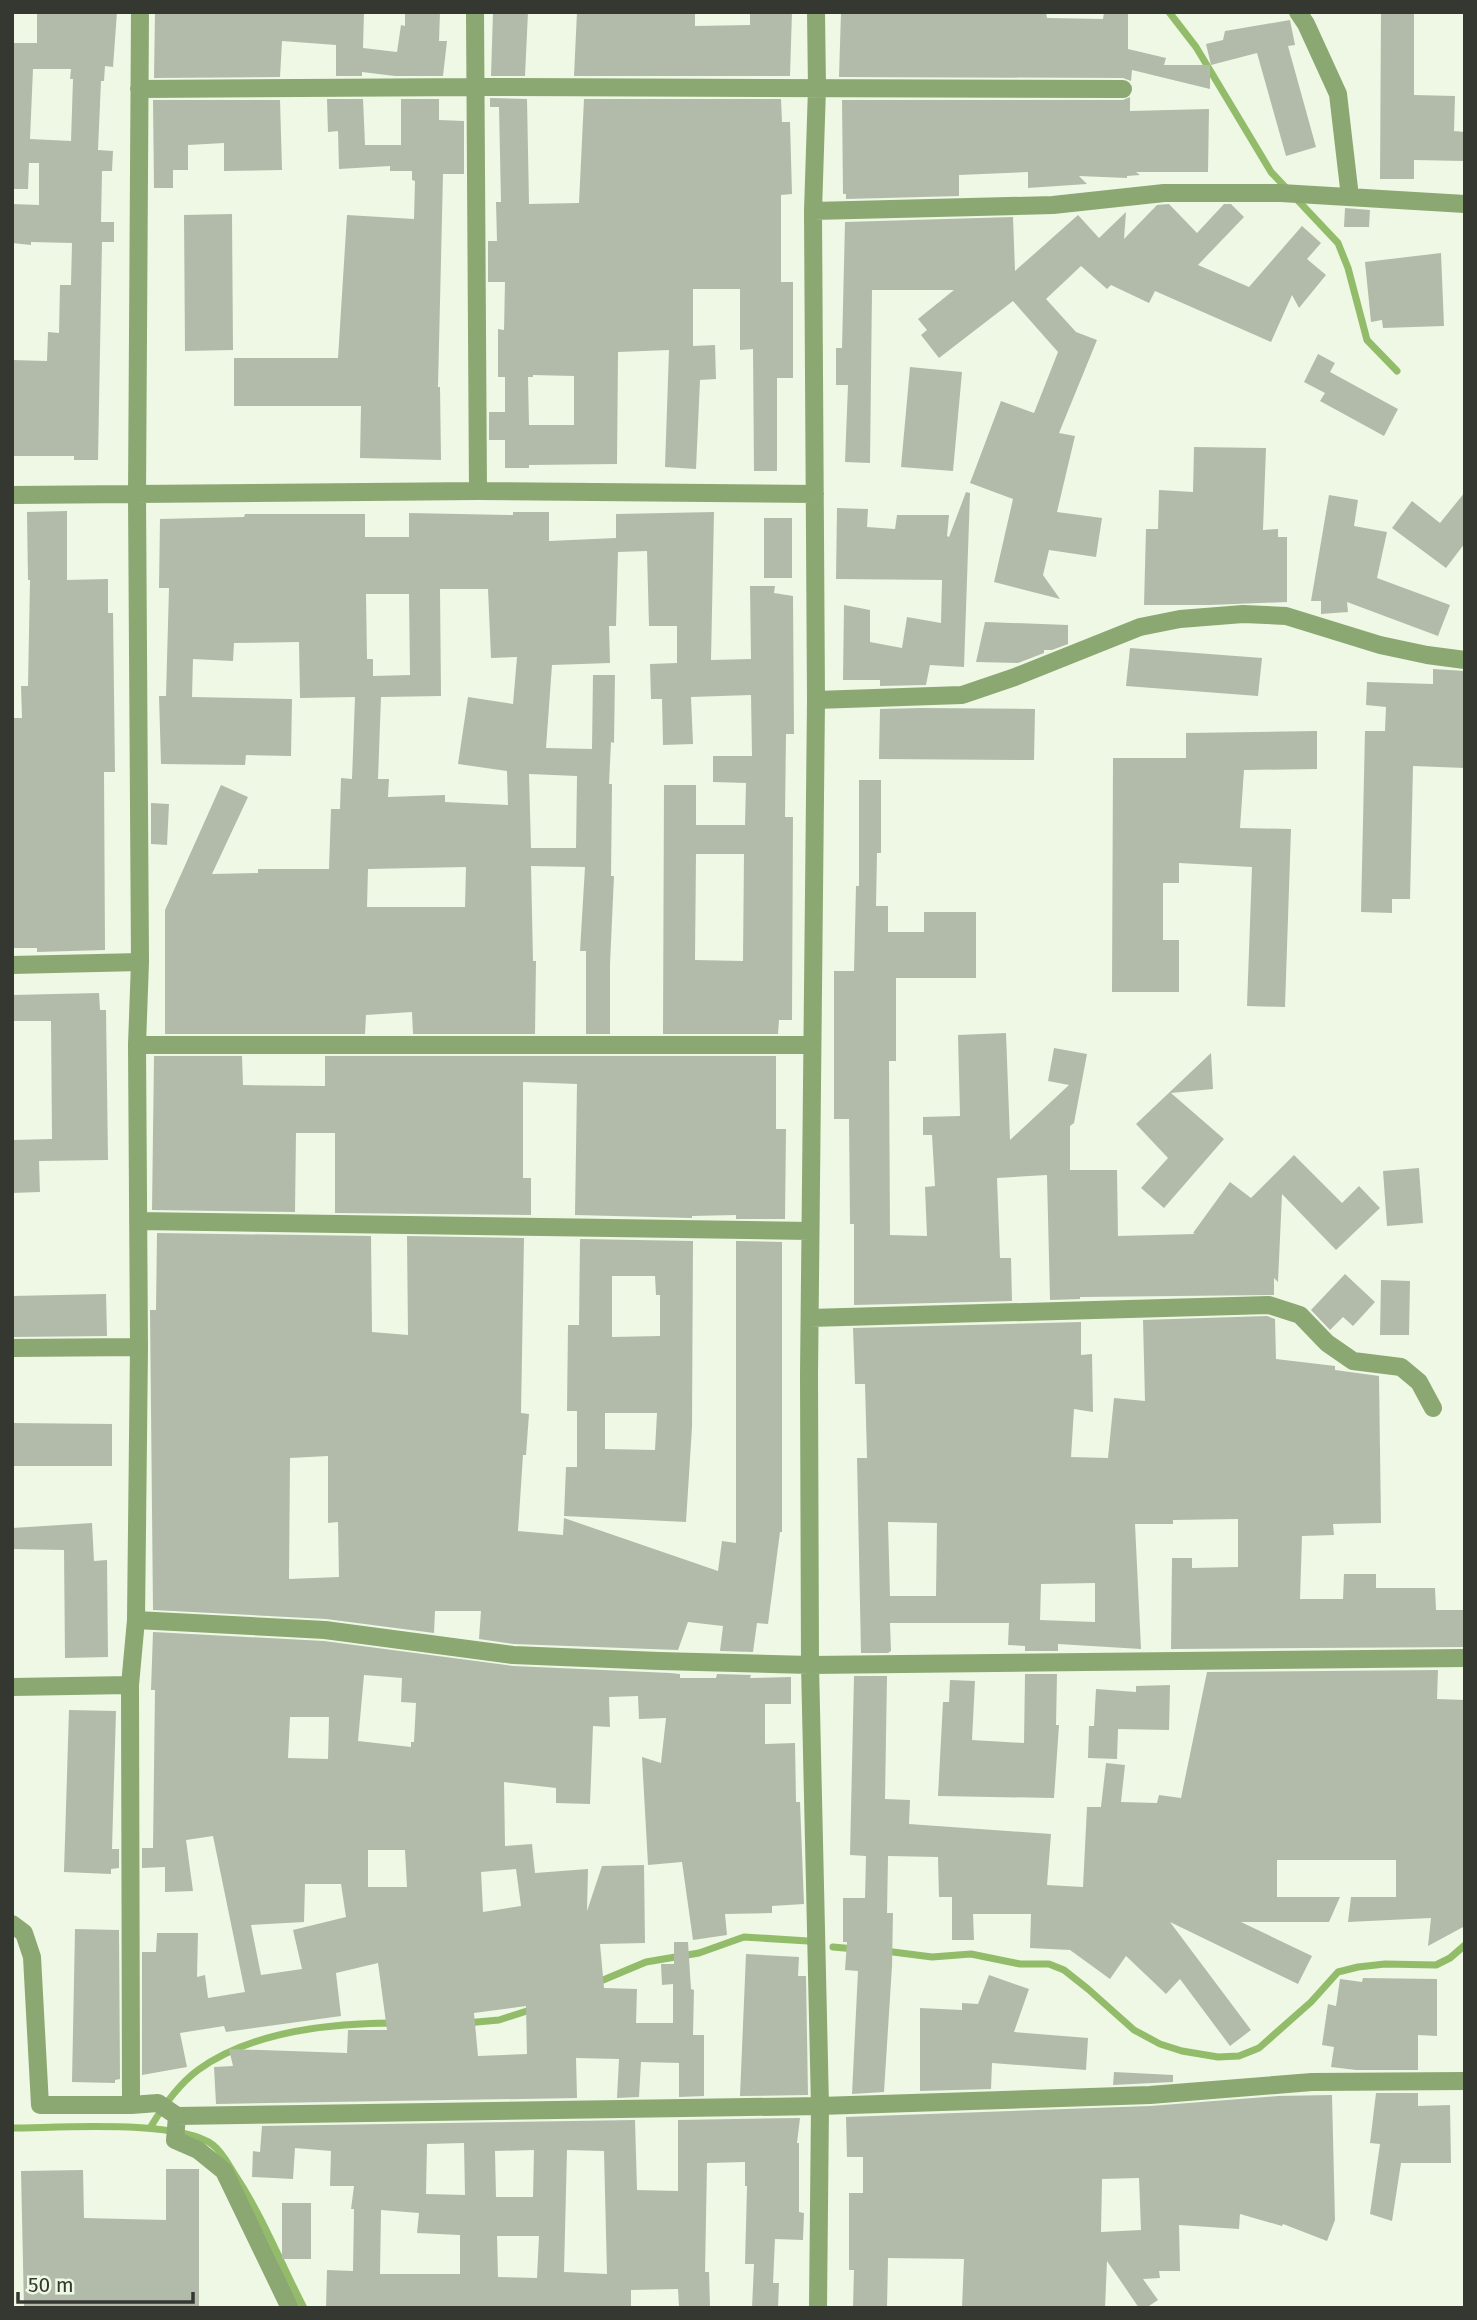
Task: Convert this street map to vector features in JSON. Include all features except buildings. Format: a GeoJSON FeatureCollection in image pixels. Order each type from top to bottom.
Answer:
{"type":"FeatureCollection","features":[{"type":"Feature","properties":{"kind":"street"},"geometry":{"type":"LineString","coordinates":[[131,2105],[130,1685],[136,1620],[139,1347],[137,495],[140,12]]}},
{"type":"Feature","properties":{"kind":"street"},"geometry":{"type":"LineString","coordinates":[[475,12],[478,491]]}},
{"type":"Feature","properties":{"kind":"street"},"geometry":{"type":"LineString","coordinates":[[816,12],[817,88],[813,211],[816,700],[811,1045],[810,1665],[820,2106],[818,2308]]}},
{"type":"Feature","properties":{"kind":"street"},"geometry":{"type":"LineString","coordinates":[[1298,12],[1338,94],[1350,197]]}},
{"type":"Feature","properties":{"kind":"street"},"geometry":{"type":"LineString","coordinates":[[139,89],[1123,89]]}},
{"type":"Feature","properties":{"kind":"street"},"geometry":{"type":"LineString","coordinates":[[813,211],[1054,205],[1164,193],[1280,193],[1465,204]]}},
{"type":"Feature","properties":{"kind":"street"},"geometry":{"type":"LineString","coordinates":[[12,495],[478,491],[816,494]]}},
{"type":"Feature","properties":{"kind":"street"},"geometry":{"type":"LineString","coordinates":[[816,700],[962,695],[1140,627],[1242,614],[1286,616],[1380,645],[1465,660]]}},
{"type":"Feature","properties":{"kind":"street"},"geometry":{"type":"LineString","coordinates":[[12,965],[140,962]]}},
{"type":"Feature","properties":{"kind":"street"},"geometry":{"type":"LineString","coordinates":[[137,1045],[811,1045]]}},
{"type":"Feature","properties":{"kind":"street"},"geometry":{"type":"LineString","coordinates":[[138,1221],[810,1231]]}},
{"type":"Feature","properties":{"kind":"street"},"geometry":{"type":"LineString","coordinates":[[810,1318],[1269,1305],[1300,1315],[1327,1343],[1353,1361],[1401,1367],[1419,1382],[1433,1408]]}},
{"type":"Feature","properties":{"kind":"street"},"geometry":{"type":"LineString","coordinates":[[12,1348],[139,1347]]}},
{"type":"Feature","properties":{"kind":"street"},"geometry":{"type":"LineString","coordinates":[[136,1620],[325,1630],[513,1655],[810,1665],[1465,1658]]}},
{"type":"Feature","properties":{"kind":"street"},"geometry":{"type":"LineString","coordinates":[[12,1687],[130,1685]]}},
{"type":"Feature","properties":{"kind":"street"},"geometry":{"type":"LineString","coordinates":[[12,1924],[24,1933],[32,1957],[40,2105],[131,2105],[171,2119],[820,2106],[1150,2095],[1312,2082],[1465,2081]]}},
{"type":"Feature","properties":{"kind":"street"},"geometry":{"type":"LineString","coordinates":[[171,2119],[198,2150],[224,2171],[290,2308]]}},
{"type":"Feature","properties":{"kind":"waterway"},"geometry":{"type":"LineString","coordinates":[[1169,12],[1196,47],[1271,172],[1338,243],[1348,268],[1367,340],[1397,371]]}},
{"type":"Feature","properties":{"kind":"waterway"},"geometry":{"type":"LineString","coordinates":[[596,1983],[646,1962],[699,1953],[744,1937],[808,1941]]}},
{"type":"Feature","properties":{"kind":"waterway"},"geometry":{"type":"LineString","coordinates":[[885,1951],[932,1957],[971,1954],[1020,1964],[1049,1964],[1064,1970],[1134,2030],[1160,2044],[1218,2057],[1239,2056],[1259,2048],[1311,2002],[1338,1972],[1385,1964],[1436,1965],[1450,1958],[1465,1945]]}},
{"type":"Feature","properties":{"kind":"waterway"},"geometry":{"type":"LineString","coordinates":[[833,1947],[855,1949]]}},
{"type":"Feature","properties":{"kind":"waterway"},"geometry":{"type":"LineString","coordinates":[[466,2023],[499,2020],[533,2009]]}},
{"type":"Feature","properties":{"kind":"waterway"},"geometry":{"type":"LineString","coordinates":[[150,2128],[184,2082],[198,2070],[242,2046],[318,2028],[395,2023]]}},
{"type":"Feature","properties":{"kind":"waterway"},"geometry":{"type":"LineString","coordinates":[[12,2128],[146,2128],[173,2131],[213,2145],[225,2159],[254,2207],[304,2308]]}}]}
